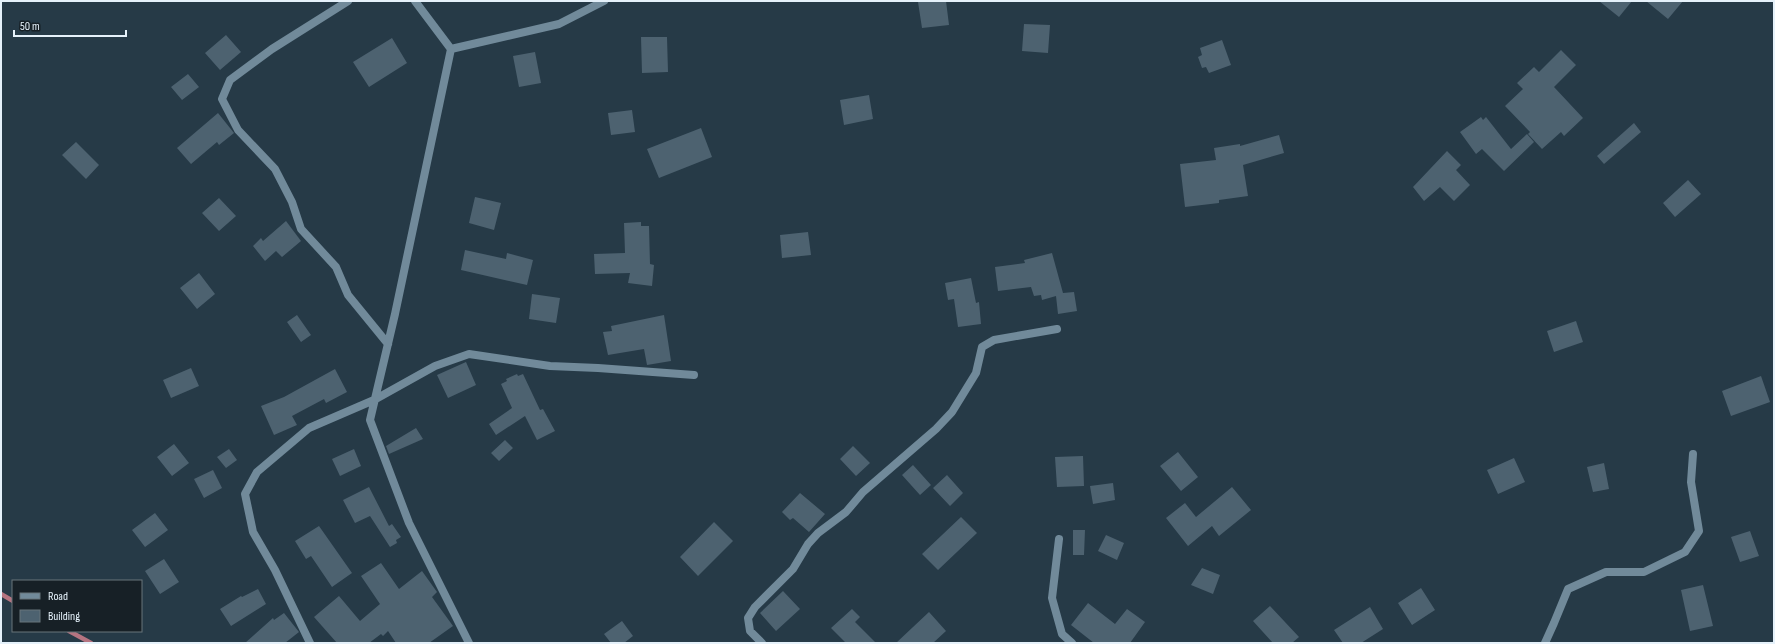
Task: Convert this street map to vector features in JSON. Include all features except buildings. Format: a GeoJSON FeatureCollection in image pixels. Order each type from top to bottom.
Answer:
{"type":"FeatureCollection","features":[{"type":"Feature","properties":{"kind":"street"},"geometry":{"type":"LineString","coordinates":[[348,1],[272,49],[230,80],[222,99],[238,130],[274,169],[292,202],[301,229],[336,267],[348,295],[388,344]]}},
{"type":"Feature","properties":{"kind":"street"},"geometry":{"type":"LineString","coordinates":[[415,1],[451,49],[388,344],[370,420],[409,523],[469,643]]}},
{"type":"Feature","properties":{"kind":"street"},"geometry":{"type":"LineString","coordinates":[[451,49],[559,24],[604,1]]}},
{"type":"Feature","properties":{"kind":"street"},"geometry":{"type":"LineString","coordinates":[[762,643],[750,631],[748,618],[755,607],[793,569],[808,544],[818,532],[846,512],[863,492],[936,429],[952,412],[976,374],[982,347],[994,340],[1057,329]]}},
{"type":"Feature","properties":{"kind":"street"},"geometry":{"type":"LineString","coordinates":[[310,643],[275,570],[253,532],[246,494],[257,472],[309,428],[374,400],[435,366],[469,354],[550,366],[694,375]]}},
{"type":"Feature","properties":{"kind":"street"},"geometry":{"type":"LineString","coordinates":[[1544,643],[1568,589],[1606,572],[1644,572],[1685,552],[1700,531],[1690,482],[1692,454]]}},
{"type":"Feature","properties":{"kind":"street"},"geometry":{"type":"LineString","coordinates":[[1059,538],[1052,598],[1062,634],[1072,643]]}},
{"type":"Feature","properties":{"kind":"waterway"},"geometry":{"type":"LineString","coordinates":[[1,594],[12,600]]}},
{"type":"Feature","properties":{"kind":"waterway"},"geometry":{"type":"LineString","coordinates":[[71,632],[91,643]]}}]}
